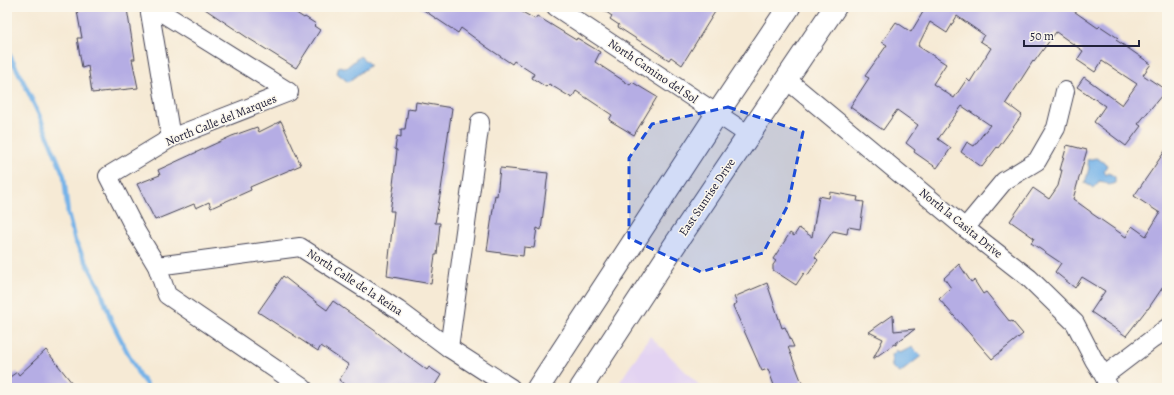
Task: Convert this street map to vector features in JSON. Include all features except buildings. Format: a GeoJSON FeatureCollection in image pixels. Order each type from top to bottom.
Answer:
{"type":"FeatureCollection","features":[{"type":"Feature","properties":{"kind":"main road"},"geometry":{"type":"LineString","coordinates":[[538,388],[790,7]]}},
{"type":"Feature","properties":{"kind":"main road","name":"East Sunrise Drive"},"geometry":{"type":"LineString","coordinates":[[581,388],[835,7]]}},
{"type":"Feature","properties":{"kind":"street"},"geometry":{"type":"LineString","coordinates":[[149,7],[172,138]]}},
{"type":"Feature","properties":{"kind":"street","name":"North Calle del Marques"},"geometry":{"type":"LineString","coordinates":[[153,7],[288,92],[172,138],[108,176],[136,233],[157,266],[167,296],[303,388]]}},
{"type":"Feature","properties":{"kind":"street","name":"North Camino del Sol"},"geometry":{"type":"LineString","coordinates":[[556,7],[749,135]]}},
{"type":"Feature","properties":{"kind":"street","name":"North la Casita Drive"},"geometry":{"type":"LineString","coordinates":[[786,80],[965,228],[1029,278],[1075,323],[1107,382]]}},
{"type":"Feature","properties":{"kind":"street"},"geometry":{"type":"LineString","coordinates":[[965,228],[1004,181],[1037,161],[1056,128],[1065,91]]}},
{"type":"Feature","properties":{"kind":"street"},"geometry":{"type":"LineString","coordinates":[[449,348],[480,122]]}},
{"type":"Feature","properties":{"kind":"street","name":"North Calle de la Reina"},"geometry":{"type":"LineString","coordinates":[[157,266],[300,246],[398,310],[449,348],[511,388]]}},
{"type":"Feature","properties":{"kind":"street"},"geometry":{"type":"LineString","coordinates":[[1107,382],[1167,328]]}},
{"type":"Feature","properties":{"kind":"highlighted area"},"geometry":{"type":"Polygon","coordinates":[[[728,107],[803,132],[788,205],[763,253],[701,272],[629,238],[629,158],[652,124],[728,107]]]}},
{"type":"Feature","properties":{"kind":"shaded area"},"geometry":{"type":"Polygon","coordinates":[[[650,336],[702,388],[616,388],[650,336]]]}},
{"type":"Feature","properties":{"kind":"water"},"geometry":{"type":"Polygon","coordinates":[[[360,56],[370,65],[348,82],[337,73],[339,66],[346,68],[360,56]]]}},
{"type":"Feature","properties":{"kind":"water"},"geometry":{"type":"Polygon","coordinates":[[[1096,158],[1107,165],[1104,171],[1106,175],[1109,173],[1115,177],[1115,183],[1109,185],[1099,181],[1094,188],[1085,183],[1089,168],[1087,160],[1096,158]]]}},
{"type":"Feature","properties":{"kind":"water"},"geometry":{"type":"Polygon","coordinates":[[[912,347],[921,356],[900,373],[892,367],[892,355],[897,350],[900,353],[912,347]]]}},
{"type":"Feature","properties":{"kind":"waterway"},"geometry":{"type":"LineString","coordinates":[[7,50],[40,117],[64,176],[68,214],[75,241],[100,288],[111,320],[139,375],[149,388]]}}]}
